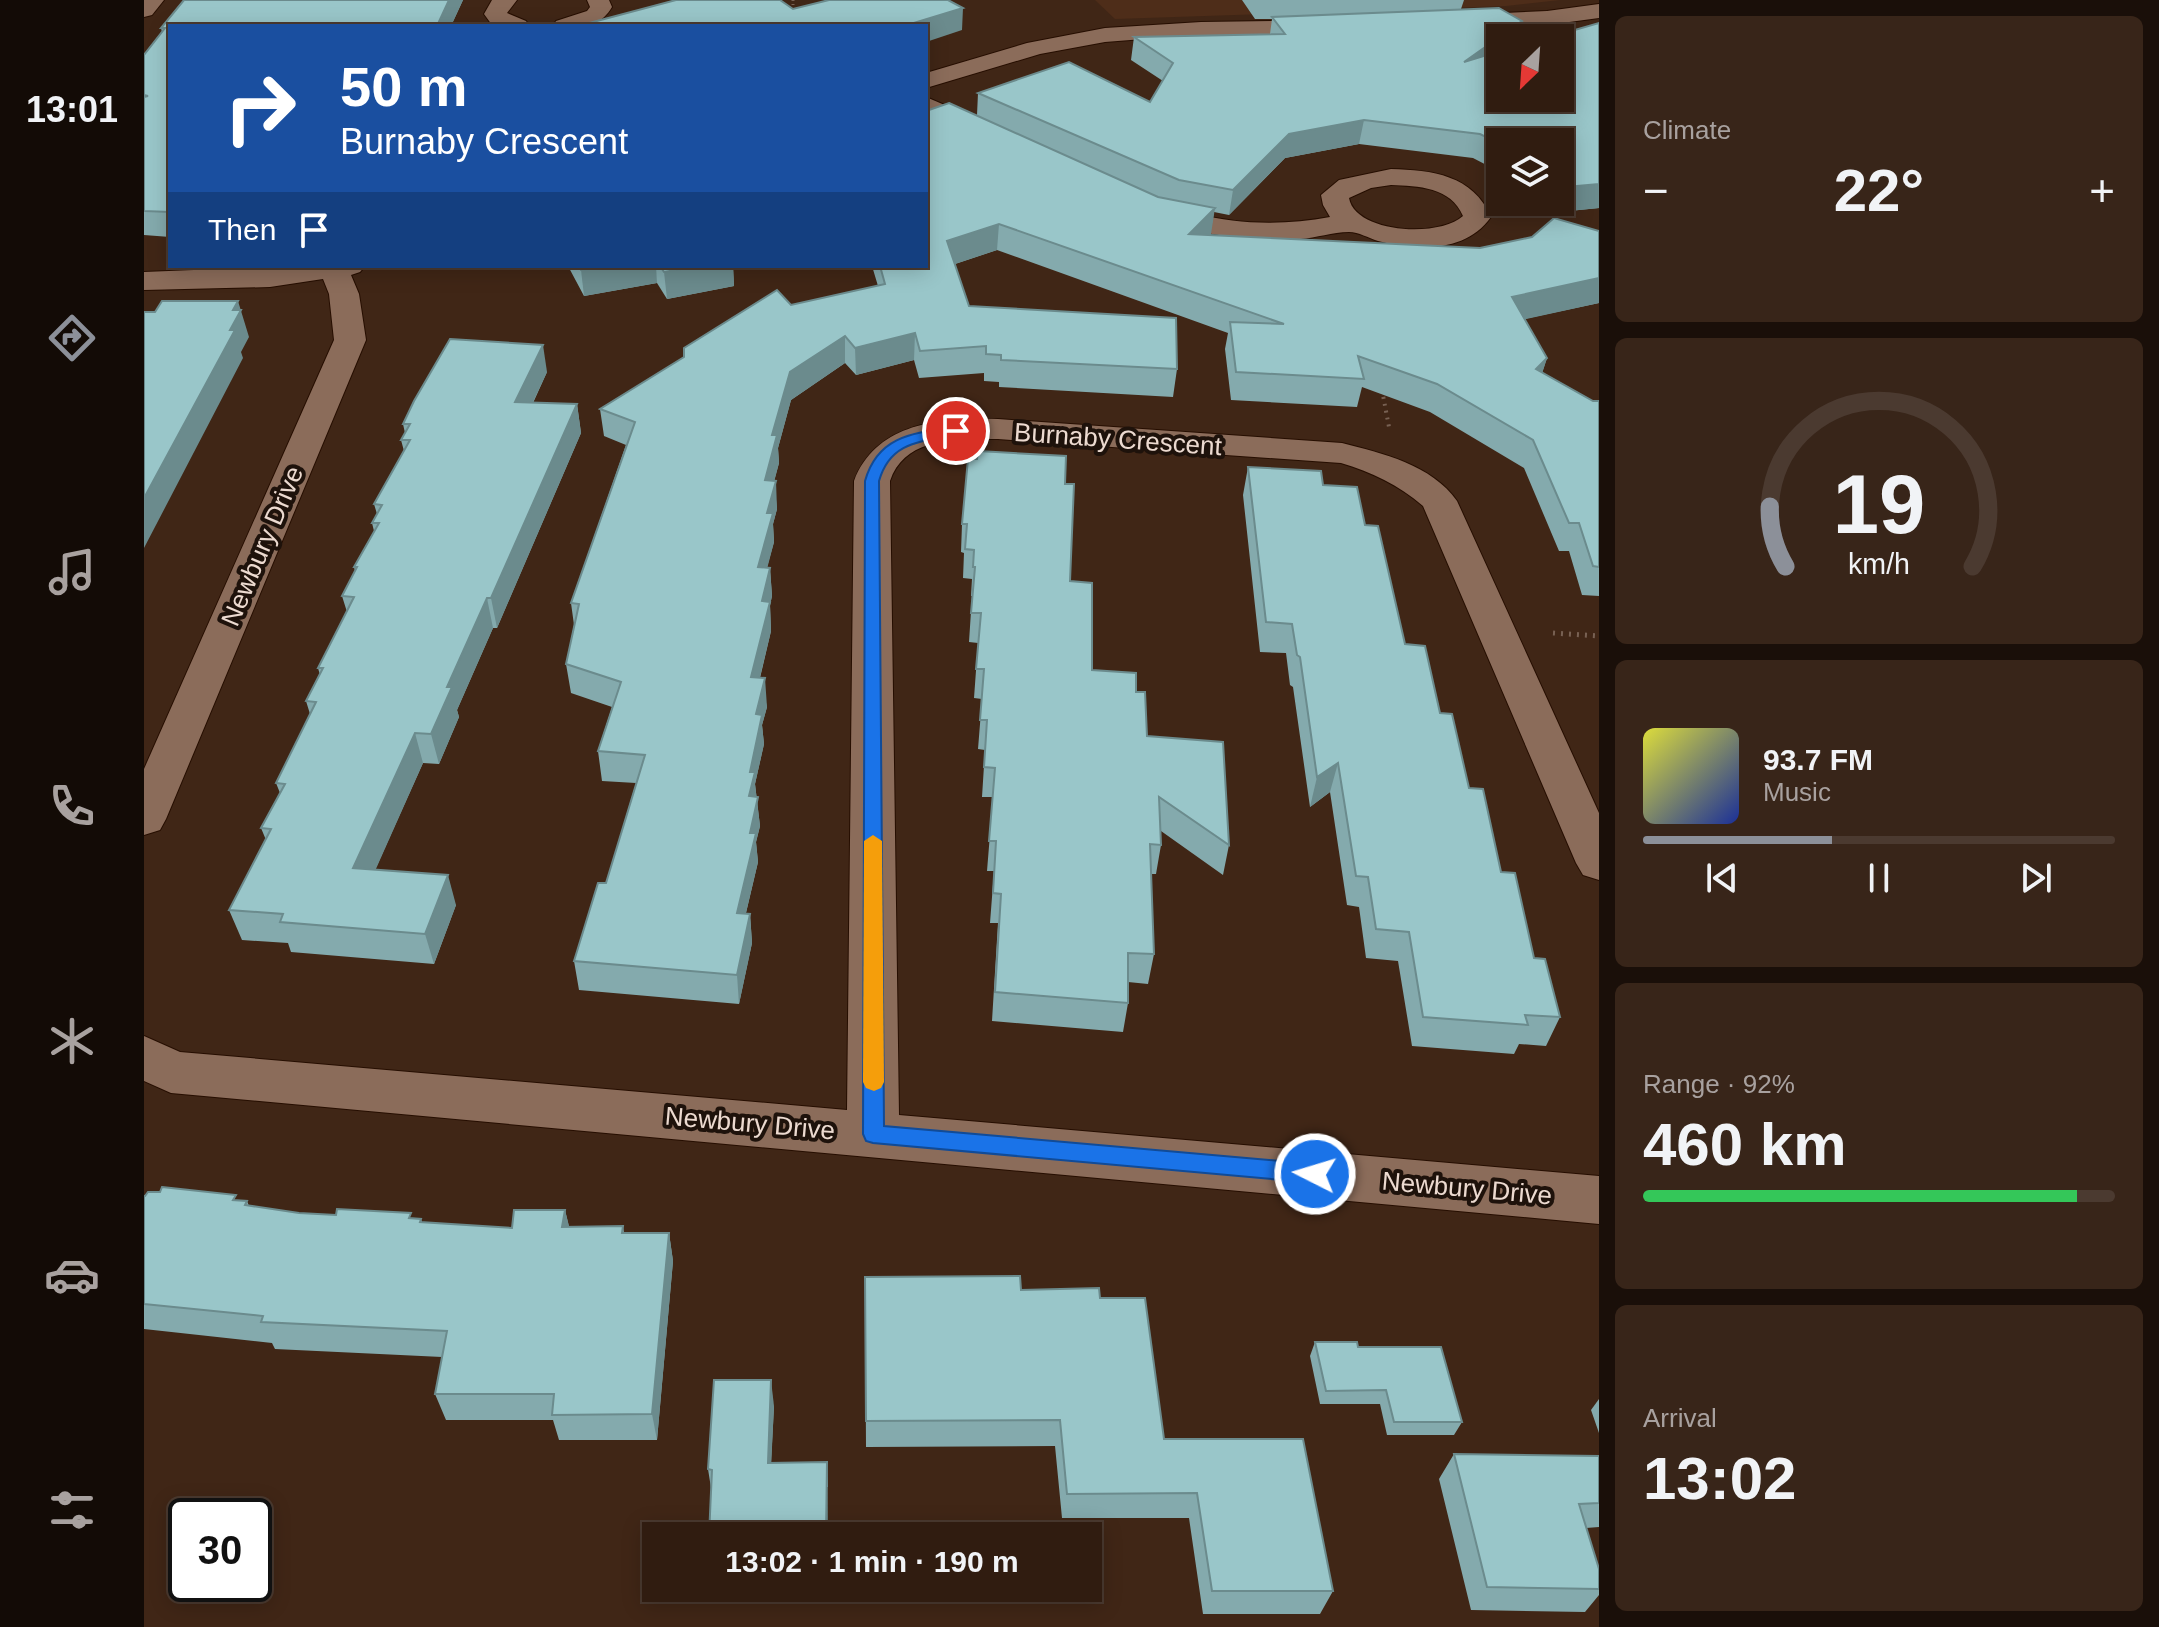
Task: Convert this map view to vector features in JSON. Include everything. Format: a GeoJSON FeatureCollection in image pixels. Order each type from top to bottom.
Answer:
{"type":"FeatureCollection","features":[{"type":"Feature","properties":{"kind":"street"},"geometry":{"type":"LineString","coordinates":[[144,10],[153,0]]}},
{"type":"Feature","properties":{"kind":"street"},"geometry":{"type":"LineString","coordinates":[[506,0],[495,14],[500,20],[512,24]]}},
{"type":"Feature","properties":{"kind":"street"},"geometry":{"type":"LineString","coordinates":[[571,24],[590,19],[598,13],[601,7],[598,0]]}},
{"type":"Feature","properties":{"kind":"street"},"geometry":{"type":"LineString","coordinates":[[1441,22],[1595,15]]}},
{"type":"Feature","properties":{"kind":"street"},"geometry":{"type":"LineString","coordinates":[[928,80],[986,61],[1075,40],[1155,32],[1353,26]]}},
{"type":"Feature","properties":{"kind":"street"},"geometry":{"type":"LineString","coordinates":[[928,105],[1015,144]]}},
{"type":"Feature","properties":{"kind":"street"},"geometry":{"type":"LineString","coordinates":[[1125,195],[1166,214],[1205,224],[1292,232],[1356,224]]}},
{"type":"Feature","properties":{"kind":"street"},"geometry":{"type":"LineString","coordinates":[[144,281],[270,278],[342,268]]}},
{"type":"Feature","properties":{"kind":"street","name":"Newbury Drive"},"geometry":{"type":"LineString","coordinates":[[144,819],[350,340],[342,268]]}},
{"type":"Feature","properties":{"kind":"street","name":"Burnaby Crescent"},"geometry":{"type":"LineString","coordinates":[[873,1134],[872,481],[877,462],[894,447],[917,437],[956,431],[1016,432],[1342,453],[1369,460],[1422,486],[1439,501],[1599,863]]}},
{"type":"Feature","properties":{"kind":"street","name":"Newbury Drive"},"geometry":{"type":"LineString","coordinates":[[144,1056],[171,1072],[1599,1200]]}},
{"type":"Feature","properties":{"kind":"path"},"geometry":{"type":"LineString","coordinates":[[793,0],[793,24]]}},
{"type":"Feature","properties":{"kind":"path"},"geometry":{"type":"LineString","coordinates":[[1382,390],[1391,436]]}},
{"type":"Feature","properties":{"kind":"path"},"geometry":{"type":"LineString","coordinates":[[1553,633],[1599,636]]}},
{"type":"Feature","properties":{"kind":"shaded area"},"geometry":{"type":"Polygon","coordinates":[[[1095,0],[1560,0],[1506,6],[1115,19],[1095,0]]]}},
{"type":"Feature","properties":{"kind":"building"},"geometry":{"type":"Polygon","coordinates":[[[184,0],[449,0],[438,24],[168,24],[168,212],[144,211],[144,97],[148,96],[144,95],[144,55],[165,28],[161,28],[184,0]]]}},
{"type":"Feature","properties":{"kind":"building"},"geometry":{"type":"Polygon","coordinates":[[[676,0],[780,0],[793,9],[829,0],[948,0],[963,8],[911,24],[586,24],[676,0]]]}},
{"type":"Feature","properties":{"kind":"building"},"geometry":{"type":"Polygon","coordinates":[[[1499,8],[1522,21],[1518,24],[1486,24],[1486,46],[1464,62],[1486,55],[1486,112],[1574,112],[1574,30],[1599,23],[1599,184],[1574,186],[1574,128],[1486,128],[1486,137],[1364,120],[1289,134],[1233,190],[1179,180],[978,93],[1069,62],[1150,102],[1173,63],[1134,37],[1285,34],[1272,17],[1499,8]]]}},
{"type":"Feature","properties":{"kind":"building"},"geometry":{"type":"Polygon","coordinates":[[[949,103],[1158,197],[1215,208],[1189,234],[1480,248],[1532,237],[1554,218],[1599,231],[1599,278],[1512,297],[1547,358],[1536,369],[1593,401],[1599,401],[1599,567],[1593,566],[1579,523],[1569,523],[1533,440],[1437,384],[1358,356],[1364,379],[1236,372],[1230,322],[1284,324],[999,224],[947,241],[969,306],[1176,318],[1177,369],[1001,360],[1001,355],[986,354],[986,346],[920,351],[915,333],[855,348],[845,336],[790,372],[772,435],[777,435],[765,480],[776,481],[767,513],[773,513],[758,567],[770,568],[762,601],[770,602],[751,677],[765,678],[756,714],[762,715],[750,772],[755,772],[749,796],[758,797],[750,833],[756,833],[737,913],[750,914],[737,975],[574,961],[598,883],[606,883],[645,755],[598,751],[621,682],[566,664],[579,604],[571,603],[635,422],[600,409],[684,357],[684,348],[777,290],[791,305],[885,284],[881,268],[928,268],[928,110],[949,103]]]}},
{"type":"Feature","properties":{"kind":"building"},"geometry":{"type":"Polygon","coordinates":[[[661,268],[687,268],[664,272],[661,268]]]}},
{"type":"Feature","properties":{"kind":"building"},"geometry":{"type":"Polygon","coordinates":[[[162,301],[238,301],[233,310],[241,310],[230,330],[235,330],[144,498],[144,312],[155,312],[162,301]]]}},
{"type":"Feature","properties":{"kind":"building"},"geometry":{"type":"Polygon","coordinates":[[[450,339],[543,345],[515,402],[577,404],[491,598],[487,598],[447,687],[452,687],[431,734],[415,733],[353,868],[448,875],[425,934],[280,922],[283,914],[229,910],[271,829],[261,828],[285,784],[276,783],[316,702],[306,701],[323,668],[318,668],[354,597],[342,596],[357,567],[354,567],[379,523],[372,523],[382,505],[374,504],[410,440],[401,440],[410,424],[403,424],[450,339]]]}},
{"type":"Feature","properties":{"kind":"building"},"geometry":{"type":"Polygon","coordinates":[[[978,451],[1066,456],[1065,484],[1074,484],[1070,581],[1092,583],[1092,670],[1136,673],[1136,692],[1145,692],[1147,736],[1223,742],[1229,845],[1159,797],[1161,845],[1150,844],[1154,954],[1128,953],[1128,1003],[995,992],[1001,894],[993,893],[996,841],[989,841],[995,768],[984,767],[987,720],[980,720],[984,669],[976,669],[981,613],[971,613],[974,550],[965,549],[967,524],[962,524],[968,459],[977,459],[978,451]]]}},
{"type":"Feature","properties":{"kind":"building"},"geometry":{"type":"Polygon","coordinates":[[[1248,467],[1321,471],[1323,485],[1357,487],[1365,525],[1378,526],[1405,644],[1425,646],[1440,713],[1452,714],[1469,788],[1483,789],[1501,872],[1515,873],[1534,958],[1545,959],[1560,1017],[1525,1015],[1528,1025],[1423,1017],[1409,932],[1376,929],[1368,877],[1356,876],[1338,763],[1317,777],[1300,657],[1297,655],[1292,624],[1266,622],[1248,467]]]}},
{"type":"Feature","properties":{"kind":"building"},"geometry":{"type":"Polygon","coordinates":[[[162,1187],[236,1195],[233,1200],[247,1201],[245,1205],[299,1213],[336,1215],[337,1209],[411,1213],[409,1218],[421,1219],[420,1222],[512,1228],[514,1210],[565,1210],[562,1227],[623,1226],[622,1233],[669,1233],[652,1414],[552,1415],[554,1394],[435,1394],[447,1331],[261,1322],[263,1316],[144,1304],[144,1196],[148,1192],[160,1192],[162,1187]]]}},
{"type":"Feature","properties":{"kind":"building"},"geometry":{"type":"Polygon","coordinates":[[[1020,1276],[1021,1290],[1099,1288],[1100,1298],[1145,1298],[1164,1439],[1303,1439],[1333,1591],[1212,1591],[1197,1493],[1067,1494],[1060,1420],[866,1421],[865,1277],[1020,1276]]]}},
{"type":"Feature","properties":{"kind":"building"},"geometry":{"type":"Polygon","coordinates":[[[1315,1342],[1357,1342],[1358,1347],[1441,1347],[1462,1422],[1394,1422],[1386,1390],[1326,1391],[1315,1342]]]}},
{"type":"Feature","properties":{"kind":"building"},"geometry":{"type":"Polygon","coordinates":[[[714,1380],[771,1380],[768,1463],[827,1462],[826,1522],[710,1522],[712,1470],[708,1469],[714,1380]]]}},
{"type":"Feature","properties":{"kind":"building"},"geometry":{"type":"Polygon","coordinates":[[[1454,1454],[1599,1456],[1599,1503],[1579,1504],[1599,1569],[1599,1589],[1487,1587],[1454,1454]]]}},
{"type":"Feature","properties":{"kind":"slow traffic"},"geometry":{"type":"LineString","coordinates":[[873,841],[874,1082]]}},
{"type":"Feature","properties":{"kind":"route"},"geometry":{"type":"LineString","coordinates":[[956,431],[917,437],[894,447],[877,462],[872,481],[873,1134],[1315,1174]]}}]}
